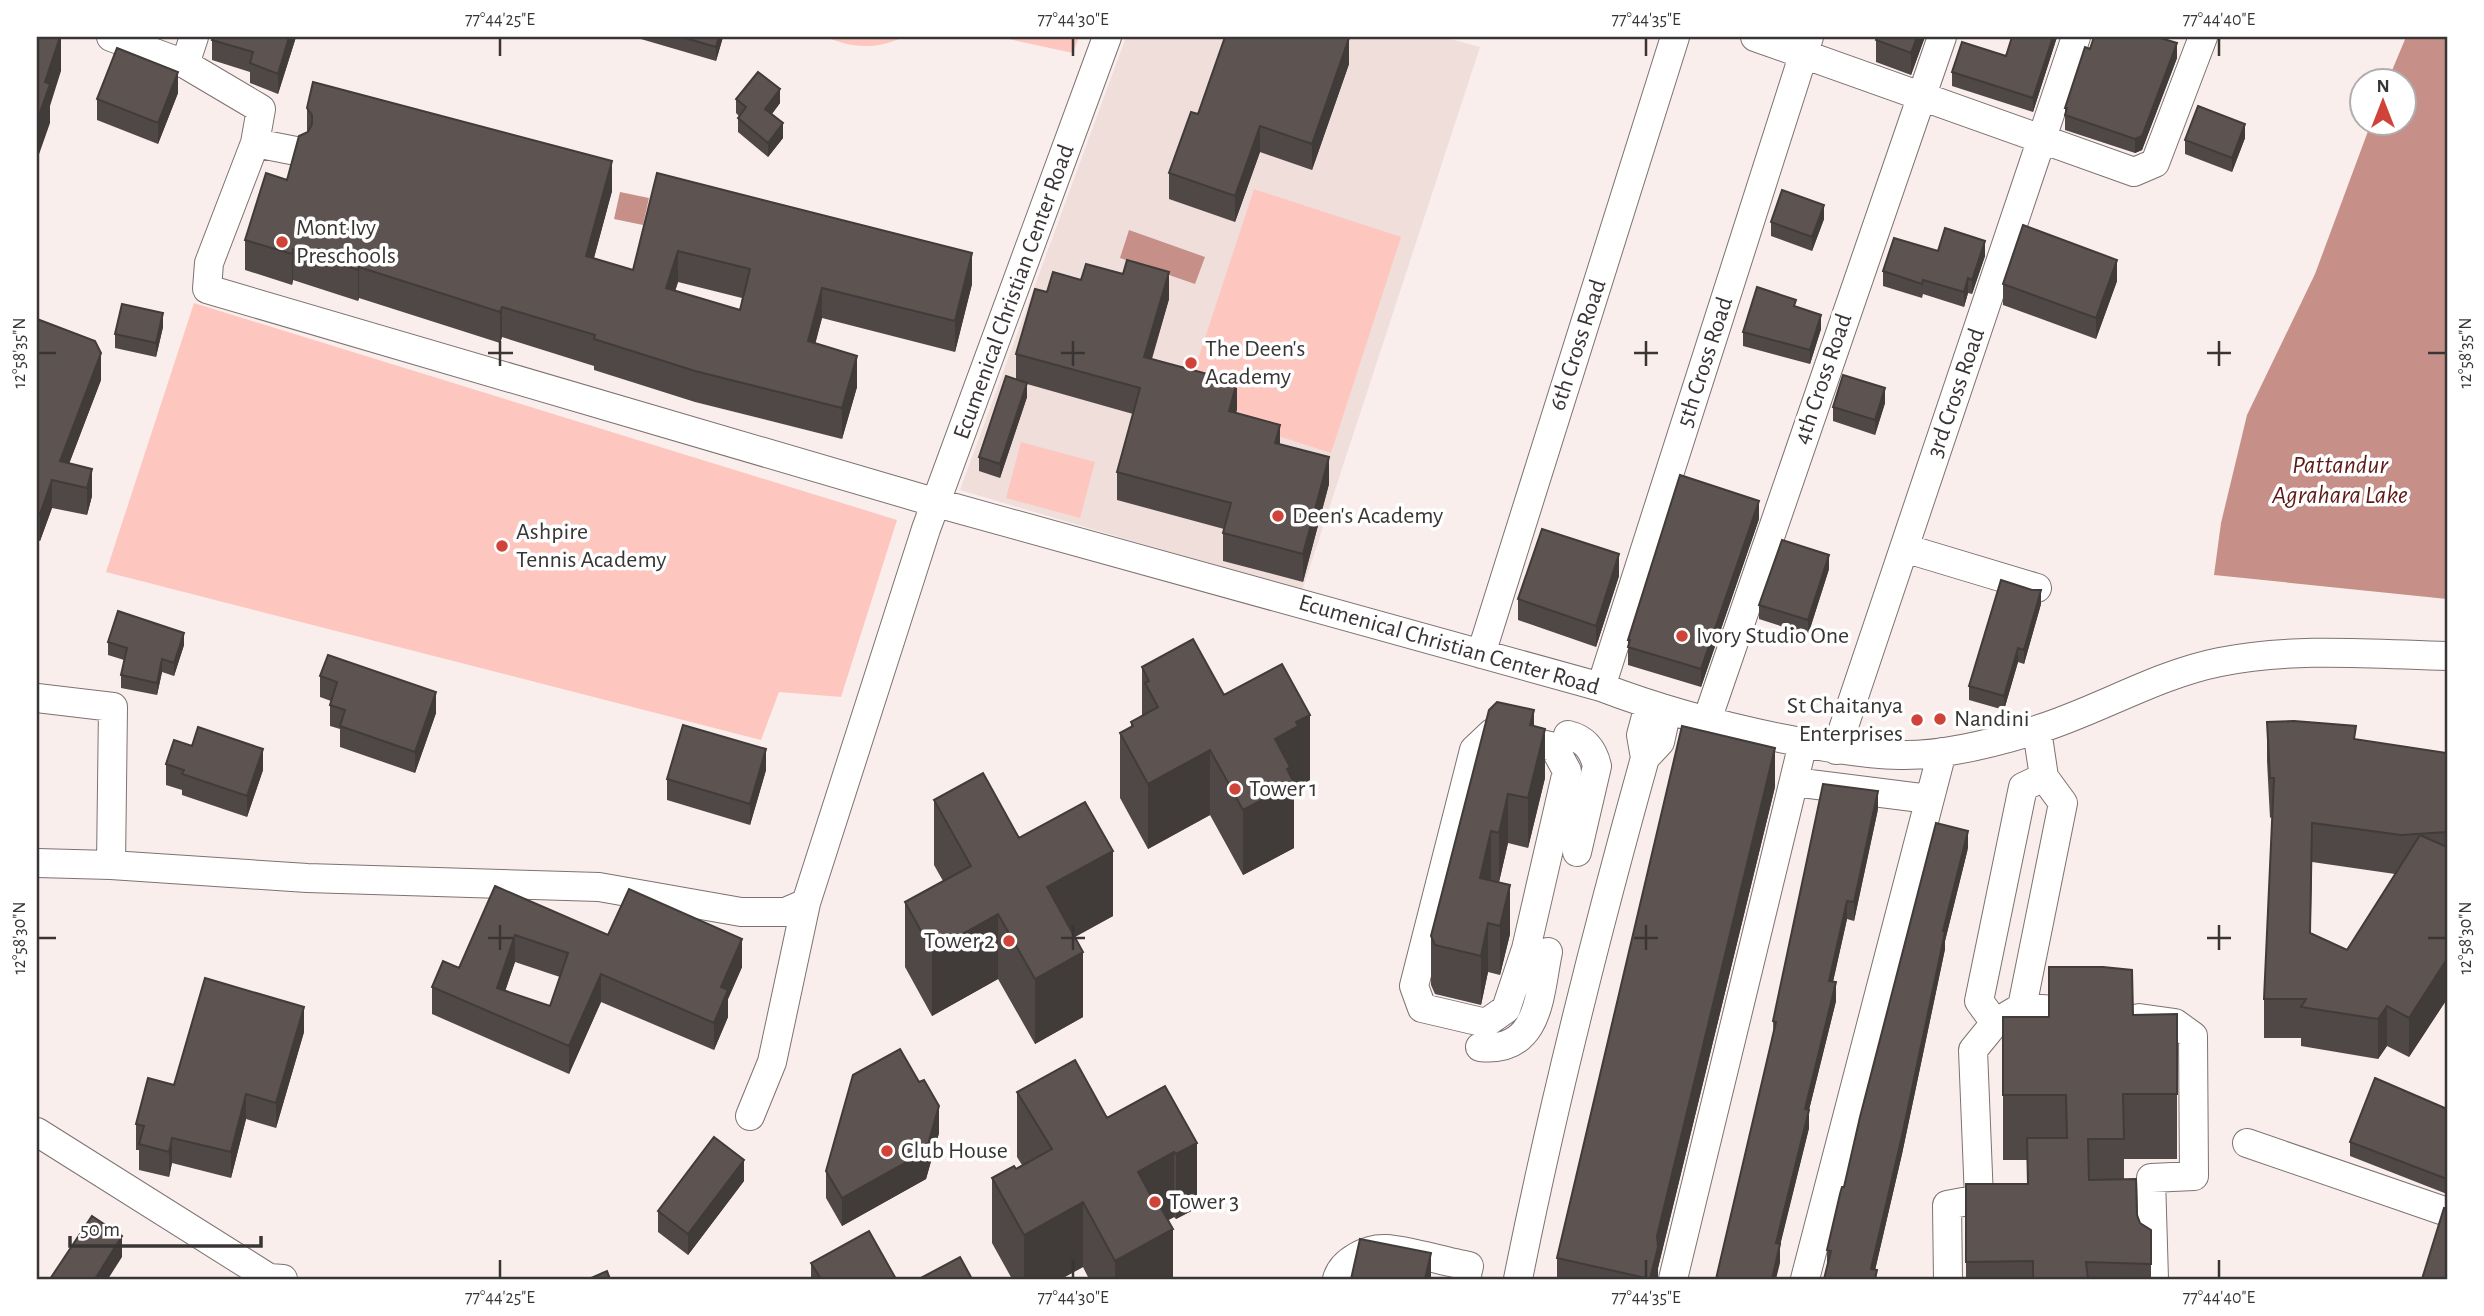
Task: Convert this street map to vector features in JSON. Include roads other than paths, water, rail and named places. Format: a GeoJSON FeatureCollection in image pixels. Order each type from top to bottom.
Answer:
{"type":"FeatureCollection","features":[{"type":"Feature","properties":{"kind":"street"},"geometry":{"type":"LineString","coordinates":[[111,37],[185,64],[261,108],[255,143],[209,263],[207,289],[937,503],[926,529],[806,903],[772,1062],[750,1116]]}},
{"type":"Feature","properties":{"kind":"street"},"geometry":{"type":"LineString","coordinates":[[185,64],[194,37]]}},
{"type":"Feature","properties":{"kind":"street","name":"Ecumenical Christian Center Road"},"geometry":{"type":"LineString","coordinates":[[1107,37],[937,503],[1601,687],[1706,723],[1836,750],[1900,755],[1942,752],[2036,730],[2169,676],[2218,662],[2274,654],[2447,656]]}},
{"type":"Feature","properties":{"kind":"street","name":"6th Cross Road"},"geometry":{"type":"LineString","coordinates":[[1481,654],[1675,37]]}},
{"type":"Feature","properties":{"kind":"street"},"geometry":{"type":"LineString","coordinates":[[1755,37],[1805,46],[1919,96],[2134,172],[2155,163],[2203,37]]}},
{"type":"Feature","properties":{"kind":"street","name":"4th Cross Road"},"geometry":{"type":"LineString","coordinates":[[1706,723],[1941,37]]}},
{"type":"Feature","properties":{"kind":"street","name":"3rd Cross Road"},"geometry":{"type":"LineString","coordinates":[[1836,750],[2076,37]]}},
{"type":"Feature","properties":{"kind":"street","name":"5th Cross Road"},"geometry":{"type":"LineString","coordinates":[[1601,687],[1805,46]]}},
{"type":"Feature","properties":{"kind":"street"},"geometry":{"type":"LineString","coordinates":[[255,143],[296,150]]}},
{"type":"Feature","properties":{"kind":"street"},"geometry":{"type":"LineString","coordinates":[[1904,548],[2037,588]]}},
{"type":"Feature","properties":{"kind":"street"},"geometry":{"type":"LineString","coordinates":[[37,698],[113,707],[111,865]]}},
{"type":"Feature","properties":{"kind":"street"},"geometry":{"type":"LineString","coordinates":[[1518,1279],[1535,1195],[1617,861],[1645,758],[1660,741],[1658,708]]}},
{"type":"Feature","properties":{"kind":"street"},"geometry":{"type":"LineString","coordinates":[[2022,1007],[2063,803],[2044,777],[2036,730]]}},
{"type":"Feature","properties":{"kind":"street"},"geometry":{"type":"LineString","coordinates":[[1537,950],[1506,1010],[1486,1023],[1422,1008],[1414,986],[1420,960],[1474,750],[1492,733],[1554,747],[1567,771],[1563,849]]}},
{"type":"Feature","properties":{"kind":"street"},"geometry":{"type":"LineString","coordinates":[[1480,1046],[1492,1048],[1513,1042],[1532,1024],[1537,950],[1563,849],[1597,766],[1595,755],[1588,746],[1576,737],[1568,735]]}},
{"type":"Feature","properties":{"kind":"street"},"geometry":{"type":"LineString","coordinates":[[1673,1279],[1804,743]]}},
{"type":"Feature","properties":{"kind":"street"},"geometry":{"type":"LineString","coordinates":[[1805,1279],[1942,752]]}},
{"type":"Feature","properties":{"kind":"street"},"geometry":{"type":"LineString","coordinates":[[1995,1023],[1979,1001],[2023,787],[2044,777]]}},
{"type":"Feature","properties":{"kind":"street"},"geometry":{"type":"LineString","coordinates":[[1794,782],[1929,799]]}},
{"type":"Feature","properties":{"kind":"street"},"geometry":{"type":"LineString","coordinates":[[1563,849],[1617,861]]}},
{"type":"Feature","properties":{"kind":"street"},"geometry":{"type":"LineString","coordinates":[[37,863],[111,865],[307,878],[599,887],[741,912],[785,912],[806,903]]}},
{"type":"Feature","properties":{"kind":"street"},"geometry":{"type":"LineString","coordinates":[[1537,950],[1592,962]]}},
{"type":"Feature","properties":{"kind":"street"},"geometry":{"type":"LineString","coordinates":[[1948,1279],[1947,1205],[1979,1199],[1973,1050],[1995,1023],[2022,1007],[2175,1023],[2193,1036],[2194,1176],[2151,1178],[2154,1279]]}},
{"type":"Feature","properties":{"kind":"street"},"geometry":{"type":"LineString","coordinates":[[37,1132],[269,1278],[282,1279]]}},
{"type":"Feature","properties":{"kind":"street"},"geometry":{"type":"LineString","coordinates":[[2247,1143],[2447,1212]]}},
{"type":"Feature","properties":{"kind":"street"},"geometry":{"type":"LineString","coordinates":[[1337,1279],[1339,1272],[1351,1259],[1385,1249],[1467,1273],[1472,1258],[1463,1251],[1409,1242]]}},
{"type":"Feature","properties":{"kind":"water","name":"Pattandur Agrahara Lake"},"geometry":{"type":"Polygon","coordinates":[[[2406,37],[2447,37],[2447,599],[2214,575],[2221,523],[2247,415],[2315,274],[2366,136],[2418,136],[2418,66],[2394,66],[2406,37]]]}},
{"type":"Feature","properties":{"kind":"water"},"geometry":{"type":"Polygon","coordinates":[[[620,192],[649,198],[643,225],[614,219],[620,192]]]}},
{"type":"Feature","properties":{"kind":"water"},"geometry":{"type":"Polygon","coordinates":[[[1129,230],[1205,257],[1195,284],[1120,258],[1129,230]]]}},
{"type":"Feature","properties":{"kind":"place","name":"Mont Ivy Preschools"},"geometry":{"type":"Point","coordinates":[282,242]}},
{"type":"Feature","properties":{"kind":"place","name":"The Deen's Academy"},"geometry":{"type":"Point","coordinates":[1191,363]}},
{"type":"Feature","properties":{"kind":"place","name":"Deen's Academy"},"geometry":{"type":"Point","coordinates":[1278,516]}},
{"type":"Feature","properties":{"kind":"place","name":"Ashpire Tennis Academy"},"geometry":{"type":"Point","coordinates":[502,546]}},
{"type":"Feature","properties":{"kind":"place","name":"Ivory Studio One"},"geometry":{"type":"Point","coordinates":[1682,636]}},
{"type":"Feature","properties":{"kind":"place","name":"Nandini"},"geometry":{"type":"Point","coordinates":[1940,719]}},
{"type":"Feature","properties":{"kind":"place","name":"St Chaitanya Enterprises"},"geometry":{"type":"Point","coordinates":[1917,720]}},
{"type":"Feature","properties":{"kind":"place","name":"Tower 1"},"geometry":{"type":"Point","coordinates":[1235,789]}},
{"type":"Feature","properties":{"kind":"place","name":"Tower 2"},"geometry":{"type":"Point","coordinates":[1009,941]}},
{"type":"Feature","properties":{"kind":"place","name":"Club House"},"geometry":{"type":"Point","coordinates":[887,1151]}},
{"type":"Feature","properties":{"kind":"place","name":"Tower 3"},"geometry":{"type":"Point","coordinates":[1155,1202]}}]}
